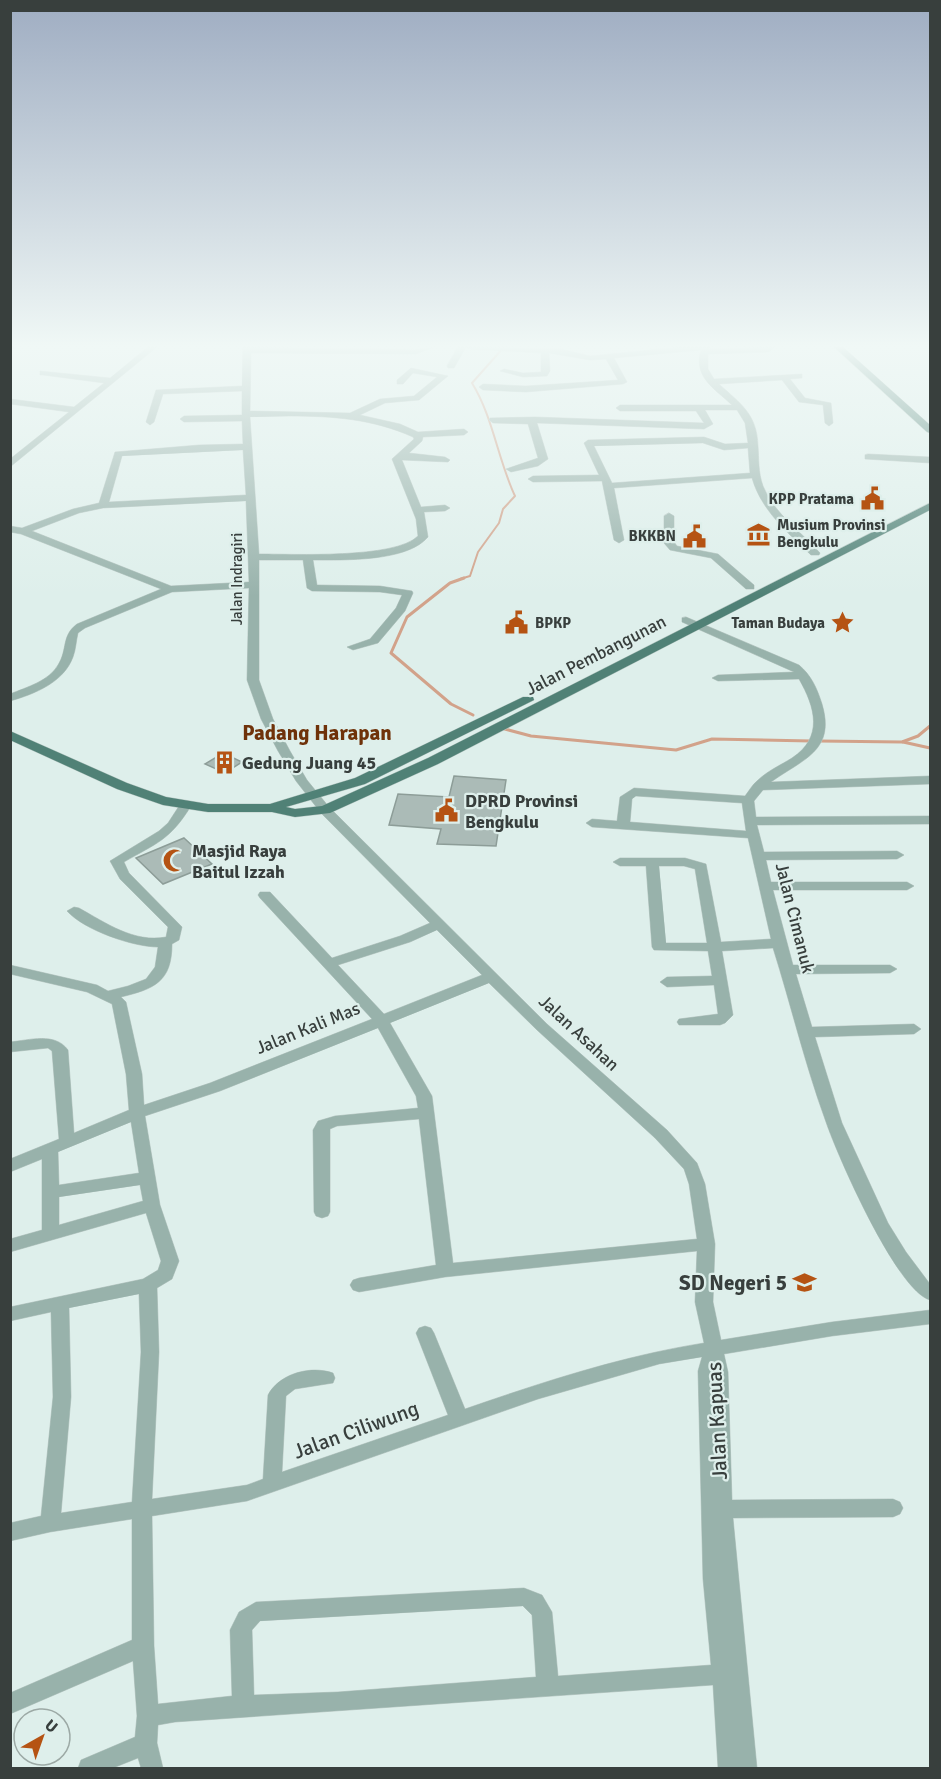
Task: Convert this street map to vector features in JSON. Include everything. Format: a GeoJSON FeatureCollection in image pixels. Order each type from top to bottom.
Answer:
{"type":"FeatureCollection","features":[{"type":"Feature","properties":{"kind":"main road","name":"Jalan Pembangunan"},"geometry":{"type":"LineString","coordinates":[[272,808],[288,800],[313,795],[368,777],[543,698],[820,557],[930,495]]}},
{"type":"Feature","properties":{"kind":"main road","name":"Jalan Pembangunan"},"geometry":{"type":"LineString","coordinates":[[692,622],[750,587],[930,506]]}},
{"type":"Feature","properties":{"kind":"main road","name":"Jalan Pembangunan"},"geometry":{"type":"LineString","coordinates":[[10,735],[122,786],[162,801],[185,806],[239,810],[272,808],[295,813],[325,810],[433,761],[543,698]]}},
{"type":"Feature","properties":{"kind":"street"},"geometry":{"type":"LineString","coordinates":[[10,464],[52,430]]}},
{"type":"Feature","properties":{"kind":"street","name":"Jalan Indragiri"},"geometry":{"type":"LineString","coordinates":[[247,430],[254,557],[253,669],[255,690],[284,751],[313,795]]}},
{"type":"Feature","properties":{"kind":"street"},"geometry":{"type":"LineString","coordinates":[[401,430],[417,435],[464,432]]}},
{"type":"Feature","properties":{"kind":"street"},"geometry":{"type":"LineString","coordinates":[[511,469],[535,464],[543,459],[535,430]]}},
{"type":"Feature","properties":{"kind":"street"},"geometry":{"type":"LineString","coordinates":[[753,430],[755,475],[771,505],[789,528],[820,557]]}},
{"type":"Feature","properties":{"kind":"street"},"geometry":{"type":"LineString","coordinates":[[254,557],[382,554],[416,545],[422,540],[424,534],[417,510],[397,462],[400,455],[419,439],[417,435]]}},
{"type":"Feature","properties":{"kind":"street"},"geometry":{"type":"LineString","coordinates":[[619,540],[608,482],[588,443],[704,440],[724,447],[754,445]]}},
{"type":"Feature","properties":{"kind":"street"},"geometry":{"type":"LineString","coordinates":[[104,505],[118,454],[200,443],[248,447]]}},
{"type":"Feature","properties":{"kind":"street"},"geometry":{"type":"LineString","coordinates":[[400,455],[445,460]]}},
{"type":"Feature","properties":{"kind":"street"},"geometry":{"type":"LineString","coordinates":[[868,457],[930,460]]}},
{"type":"Feature","properties":{"kind":"street"},"geometry":{"type":"LineString","coordinates":[[533,479],[608,482],[755,475]]}},
{"type":"Feature","properties":{"kind":"street"},"geometry":{"type":"LineString","coordinates":[[23,531],[76,511],[104,505],[250,498]]}},
{"type":"Feature","properties":{"kind":"street"},"geometry":{"type":"LineString","coordinates":[[417,510],[445,508]]}},
{"type":"Feature","properties":{"kind":"street"},"geometry":{"type":"LineString","coordinates":[[669,516],[669,543],[674,548],[714,556],[750,587]]}},
{"type":"Feature","properties":{"kind":"street"},"geometry":{"type":"LineString","coordinates":[[10,529],[23,531],[170,589]]}},
{"type":"Feature","properties":{"kind":"street"},"geometry":{"type":"LineString","coordinates":[[307,556],[312,588],[380,589],[408,593],[401,609],[375,641],[353,647]]}},
{"type":"Feature","properties":{"kind":"street"},"geometry":{"type":"LineString","coordinates":[[10,698],[56,676],[68,656],[73,632],[81,626],[170,589],[253,585]]}},
{"type":"Feature","properties":{"kind":"street"},"geometry":{"type":"LineString","coordinates":[[623,825],[626,797],[634,792],[748,800],[759,786],[805,757],[821,727],[820,714],[804,675],[795,667],[777,657],[692,622]]}},
{"type":"Feature","properties":{"kind":"street"},"geometry":{"type":"LineString","coordinates":[[718,678],[804,675]]}},
{"type":"Feature","properties":{"kind":"street"},"geometry":{"type":"LineString","coordinates":[[759,786],[930,780]]}},
{"type":"Feature","properties":{"kind":"street","name":"Jalan Asahan"},"geometry":{"type":"LineString","coordinates":[[313,795],[325,810],[556,1041],[682,1155],[691,1167],[697,1184],[706,1244],[704,1302],[713,1349]]}},
{"type":"Feature","properties":{"kind":"street","name":"Jalan Cimanuk"},"geometry":{"type":"LineString","coordinates":[[748,800],[752,828],[779,943],[834,1123],[880,1224],[900,1257],[930,1293]]}},
{"type":"Feature","properties":{"kind":"street"},"geometry":{"type":"LineString","coordinates":[[74,911],[123,939],[165,943],[172,940],[175,927],[168,917],[123,875],[117,866],[117,861],[164,834],[173,825],[185,806]]}},
{"type":"Feature","properties":{"kind":"street"},"geometry":{"type":"LineString","coordinates":[[592,822],[623,825],[752,828],[930,820]]}},
{"type":"Feature","properties":{"kind":"street"},"geometry":{"type":"LineString","coordinates":[[760,856],[897,855]]}},
{"type":"Feature","properties":{"kind":"street"},"geometry":{"type":"LineString","coordinates":[[620,862],[693,863],[701,867],[725,1018],[716,1021],[684,1022]]}},
{"type":"Feature","properties":{"kind":"street"},"geometry":{"type":"LineString","coordinates":[[652,862],[657,945],[663,949],[779,943]]}},
{"type":"Feature","properties":{"kind":"street"},"geometry":{"type":"LineString","coordinates":[[765,886],[907,886]]}},
{"type":"Feature","properties":{"kind":"street"},"geometry":{"type":"LineString","coordinates":[[265,895],[381,1020],[424,1096],[445,1270]]}},
{"type":"Feature","properties":{"kind":"street"},"geometry":{"type":"LineString","coordinates":[[328,964],[405,939],[439,924]]}},
{"type":"Feature","properties":{"kind":"street"},"geometry":{"type":"LineString","coordinates":[[109,995],[134,990],[153,981],[166,958],[165,943]]}},
{"type":"Feature","properties":{"kind":"street"},"geometry":{"type":"LineString","coordinates":[[10,969],[54,977],[109,995],[120,1002],[134,1074],[137,1113],[152,1205],[170,1261],[166,1274],[148,1285],[10,1314]]}},
{"type":"Feature","properties":{"kind":"street"},"geometry":{"type":"LineString","coordinates":[[787,970],[890,969]]}},
{"type":"Feature","properties":{"kind":"street","name":"Jalan Kali Mas"},"geometry":{"type":"LineString","coordinates":[[10,1167],[137,1113],[215,1087],[493,976]]}},
{"type":"Feature","properties":{"kind":"street"},"geometry":{"type":"LineString","coordinates":[[667,982],[720,980]]}},
{"type":"Feature","properties":{"kind":"street"},"geometry":{"type":"LineString","coordinates":[[807,1032],[914,1029]]}},
{"type":"Feature","properties":{"kind":"street"},"geometry":{"type":"LineString","coordinates":[[10,1047],[48,1042],[56,1045],[60,1050],[67,1141]]}},
{"type":"Feature","properties":{"kind":"street"},"geometry":{"type":"LineString","coordinates":[[322,1212],[321,1130],[324,1125],[334,1121],[426,1113]]}},
{"type":"Feature","properties":{"kind":"street"},"geometry":{"type":"LineString","coordinates":[[50,1149],[51,1234]]}},
{"type":"Feature","properties":{"kind":"street"},"geometry":{"type":"LineString","coordinates":[[50,1192],[147,1178]]}},
{"type":"Feature","properties":{"kind":"street"},"geometry":{"type":"LineString","coordinates":[[10,1246],[152,1205]]}},
{"type":"Feature","properties":{"kind":"street"},"geometry":{"type":"LineString","coordinates":[[359,1285],[445,1270],[706,1244]]}},
{"type":"Feature","properties":{"kind":"street"},"geometry":{"type":"LineString","coordinates":[[148,1285],[150,1352],[142,1509],[143,1646],[148,1716],[146,1743],[152,1768]]}},
{"type":"Feature","properties":{"kind":"street"},"geometry":{"type":"LineString","coordinates":[[50,1522],[63,1397],[60,1302]]}},
{"type":"Feature","properties":{"kind":"street","name":"Jalan Ciliwung"},"geometry":{"type":"LineString","coordinates":[[10,1532],[50,1522],[227,1498],[344,1461],[536,1392],[659,1357],[832,1329],[930,1317]]}},
{"type":"Feature","properties":{"kind":"street"},"geometry":{"type":"LineString","coordinates":[[425,1333],[459,1418]]}},
{"type":"Feature","properties":{"kind":"street","name":"Jalan Kapuas"},"geometry":{"type":"LineString","coordinates":[[713,1349],[719,1372],[722,1509],[746,1768]]}},
{"type":"Feature","properties":{"kind":"street","name":"Jalan Kapuas"},"geometry":{"type":"LineString","coordinates":[[713,1349],[707,1371],[710,1525],[729,1768]]}},
{"type":"Feature","properties":{"kind":"street"},"geometry":{"type":"LineString","coordinates":[[272,1485],[277,1395],[280,1388],[286,1383],[326,1378]]}},
{"type":"Feature","properties":{"kind":"street"},"geometry":{"type":"LineString","coordinates":[[722,1509],[893,1508]]}},
{"type":"Feature","properties":{"kind":"street"},"geometry":{"type":"LineString","coordinates":[[243,1704],[241,1630],[246,1619],[256,1612],[279,1610],[524,1597],[535,1602],[542,1612],[548,1687]]}},
{"type":"Feature","properties":{"kind":"street"},"geometry":{"type":"LineString","coordinates":[[10,1704],[143,1646]]}},
{"type":"Feature","properties":{"kind":"street"},"geometry":{"type":"LineString","coordinates":[[148,1716],[243,1704],[363,1700],[723,1674]]}},
{"type":"Feature","properties":{"kind":"street"},"geometry":{"type":"LineString","coordinates":[[89,1768],[146,1743]]}},
{"type":"Feature","properties":{"kind":"building","name":"Gedung Juang 45"},"geometry":{"type":"Polygon","coordinates":[[[223,753],[242,762],[225,773],[205,764],[223,753]]]}},
{"type":"Feature","properties":{"kind":"building","name":"DPRD Provinsi Bengkulu"},"geometry":{"type":"Polygon","coordinates":[[[454,776],[506,780],[496,846],[437,844],[441,829],[389,825],[398,794],[449,797],[454,776]]]}},
{"type":"Feature","properties":{"kind":"building","name":"Masjid Raya Baitul Izzah"},"geometry":{"type":"Polygon","coordinates":[[[184,838],[212,864],[163,884],[136,858],[184,838]]]}},
{"type":"Feature","properties":{"kind":"waterway"},"geometry":{"type":"LineString","coordinates":[[460,579],[470,576],[478,552],[499,523],[503,509],[515,496],[492,430]]}},
{"type":"Feature","properties":{"kind":"waterway"},"geometry":{"type":"LineString","coordinates":[[464,578],[450,583],[407,617],[391,653],[451,704],[473,715]]}},
{"type":"Feature","properties":{"kind":"waterway"},"geometry":{"type":"LineString","coordinates":[[819,741],[902,742],[918,736],[930,726]]}},
{"type":"Feature","properties":{"kind":"waterway"},"geometry":{"type":"LineString","coordinates":[[501,728],[531,736],[676,750],[712,739],[811,741]]}},
{"type":"Feature","properties":{"kind":"waterway"},"geometry":{"type":"LineString","coordinates":[[903,742],[930,748]]}},
{"type":"Feature","properties":{"kind":"place","name":"KPP Pratama"},"geometry":{"type":"Point","coordinates":[872,499]}},
{"type":"Feature","properties":{"kind":"place","name":"Musium Provinsi Bengkulu"},"geometry":{"type":"Point","coordinates":[759,534]}},
{"type":"Feature","properties":{"kind":"place","name":"BKKBN"},"geometry":{"type":"Point","coordinates":[694,536]}},
{"type":"Feature","properties":{"kind":"place","name":"BPKP"},"geometry":{"type":"Point","coordinates":[517,623]}},
{"type":"Feature","properties":{"kind":"place","name":"Taman Budaya"},"geometry":{"type":"Point","coordinates":[843,623]}},
{"type":"Feature","properties":{"kind":"place","name":"Gedung Juang 45"},"geometry":{"type":"Point","coordinates":[224,763]}},
{"type":"Feature","properties":{"kind":"place","name":"DPRD Provinsi Bengkulu"},"geometry":{"type":"Point","coordinates":[447,811]}},
{"type":"Feature","properties":{"kind":"place","name":"Masjid Raya Baitul Izzah"},"geometry":{"type":"Point","coordinates":[174,861]}},
{"type":"Feature","properties":{"kind":"place","name":"SD Negeri 5"},"geometry":{"type":"Point","coordinates":[805,1283]}},
{"type":"Feature","properties":{"kind":"district","name":"Padang Harapan"},"geometry":{"type":"Point","coordinates":[317,733]}}]}
